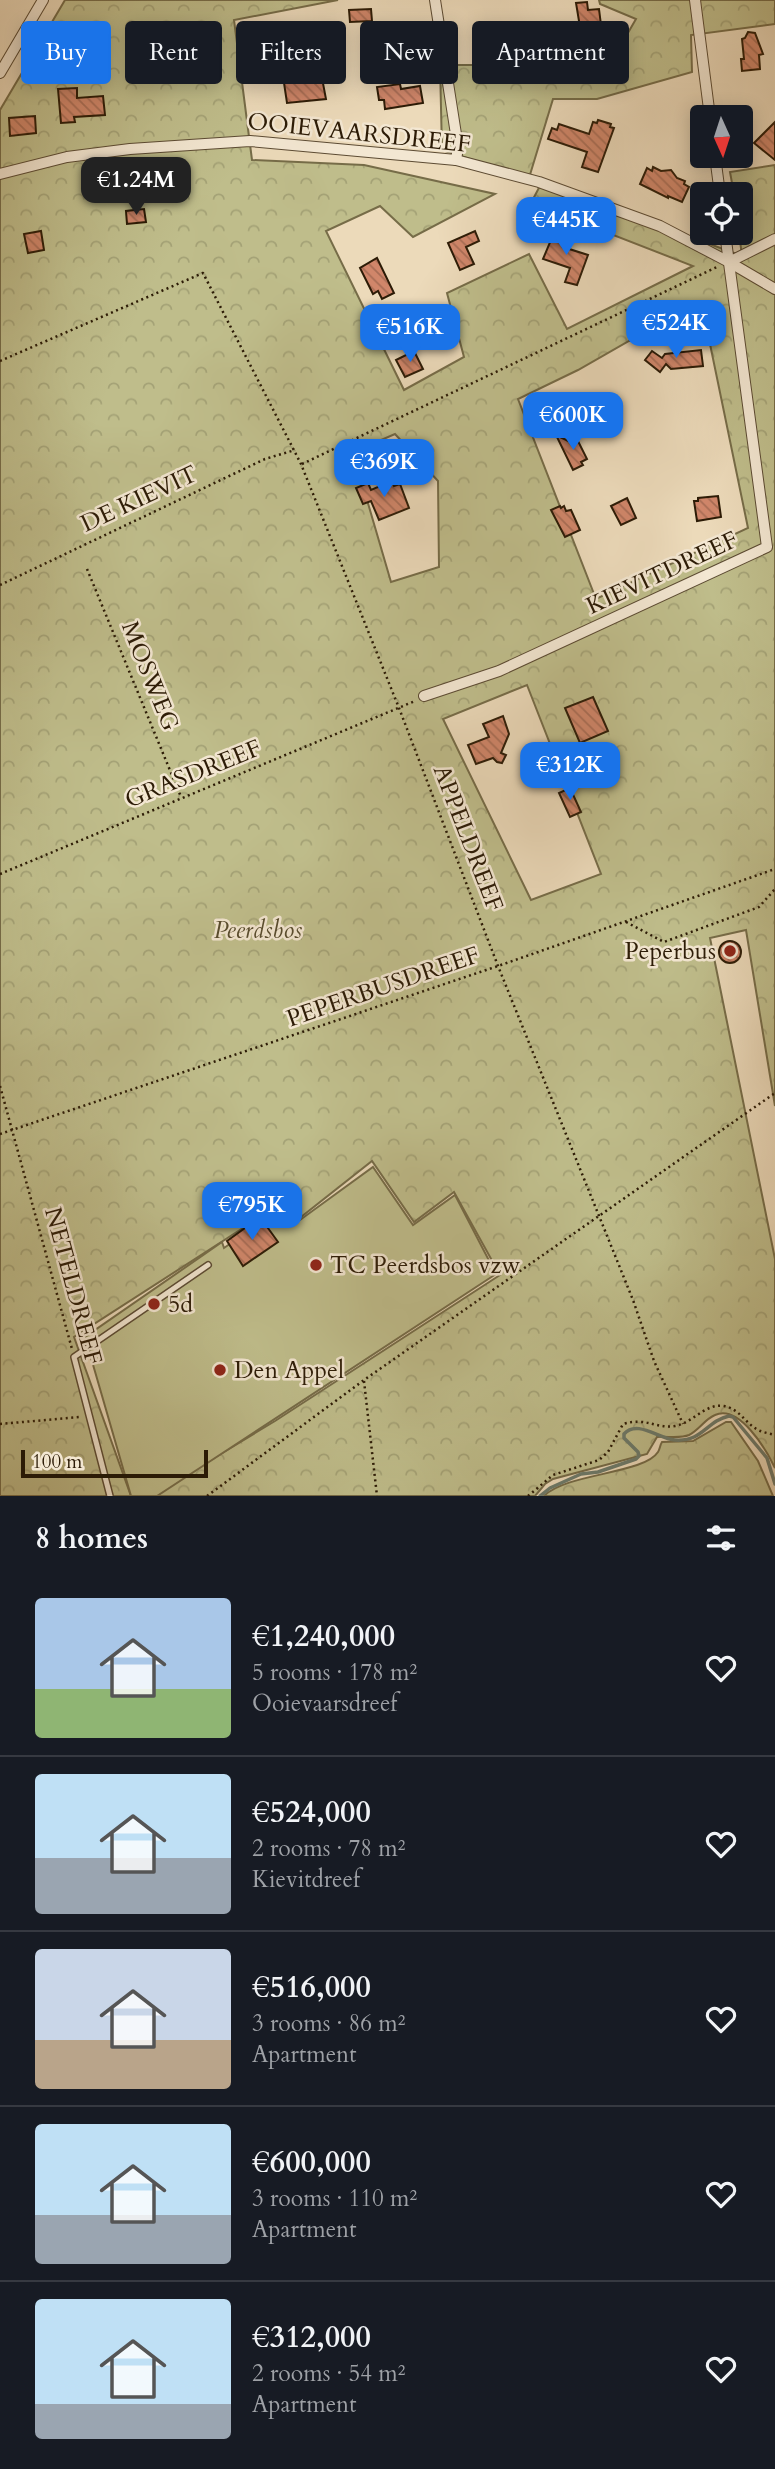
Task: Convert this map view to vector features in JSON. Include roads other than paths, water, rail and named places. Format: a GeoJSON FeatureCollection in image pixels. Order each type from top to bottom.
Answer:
{"type":"FeatureCollection","features":[{"type":"Feature","properties":{"kind":"street"},"geometry":{"type":"LineString","coordinates":[[0,73],[43,0]]}},
{"type":"Feature","properties":{"kind":"street"},"geometry":{"type":"LineString","coordinates":[[435,0],[458,147],[456,160]]}},
{"type":"Feature","properties":{"kind":"street"},"geometry":{"type":"LineString","coordinates":[[695,0],[708,105]]}},
{"type":"Feature","properties":{"kind":"street","name":"OOIEVAARSDREEF"},"geometry":{"type":"LineString","coordinates":[[0,174],[67,158],[130,149],[250,141],[456,160],[539,182],[660,226],[729,261],[775,289]]}},
{"type":"Feature","properties":{"kind":"street"},"geometry":{"type":"LineString","coordinates":[[727,245],[729,261],[775,239]]}},
{"type":"Feature","properties":{"kind":"street","name":"KIEVITDREEF"},"geometry":{"type":"LineString","coordinates":[[424,696],[499,671],[767,547],[729,261]]}},
{"type":"Feature","properties":{"kind":"lane","name":"NETELDREEF"},"geometry":{"type":"LineString","coordinates":[[110,1496],[74,1357],[208,1265]]}},
{"type":"Feature","properties":{"kind":"waterway"},"geometry":{"type":"LineString","coordinates":[[540,1496],[550,1488],[581,1474],[598,1472],[636,1459],[638,1452],[624,1438],[624,1434],[629,1430],[642,1429],[669,1439],[684,1440],[698,1435],[715,1422],[729,1416],[733,1417],[767,1458],[775,1484]]}},
{"type":"Feature","properties":{"kind":"place","name":"Peperbus"},"geometry":{"type":"Point","coordinates":[730,951]}},
{"type":"Feature","properties":{"kind":"place","name":"TC Peerdsbos vzw"},"geometry":{"type":"Point","coordinates":[316,1265]}},
{"type":"Feature","properties":{"kind":"place","name":"5d"},"geometry":{"type":"Point","coordinates":[154,1304]}},
{"type":"Feature","properties":{"kind":"place","name":"Den Appel"},"geometry":{"type":"Point","coordinates":[220,1370]}},
{"type":"Feature","properties":{"kind":"park label","name":"Peerdsbos"},"geometry":{"type":"Point","coordinates":[258,930]}}]}
